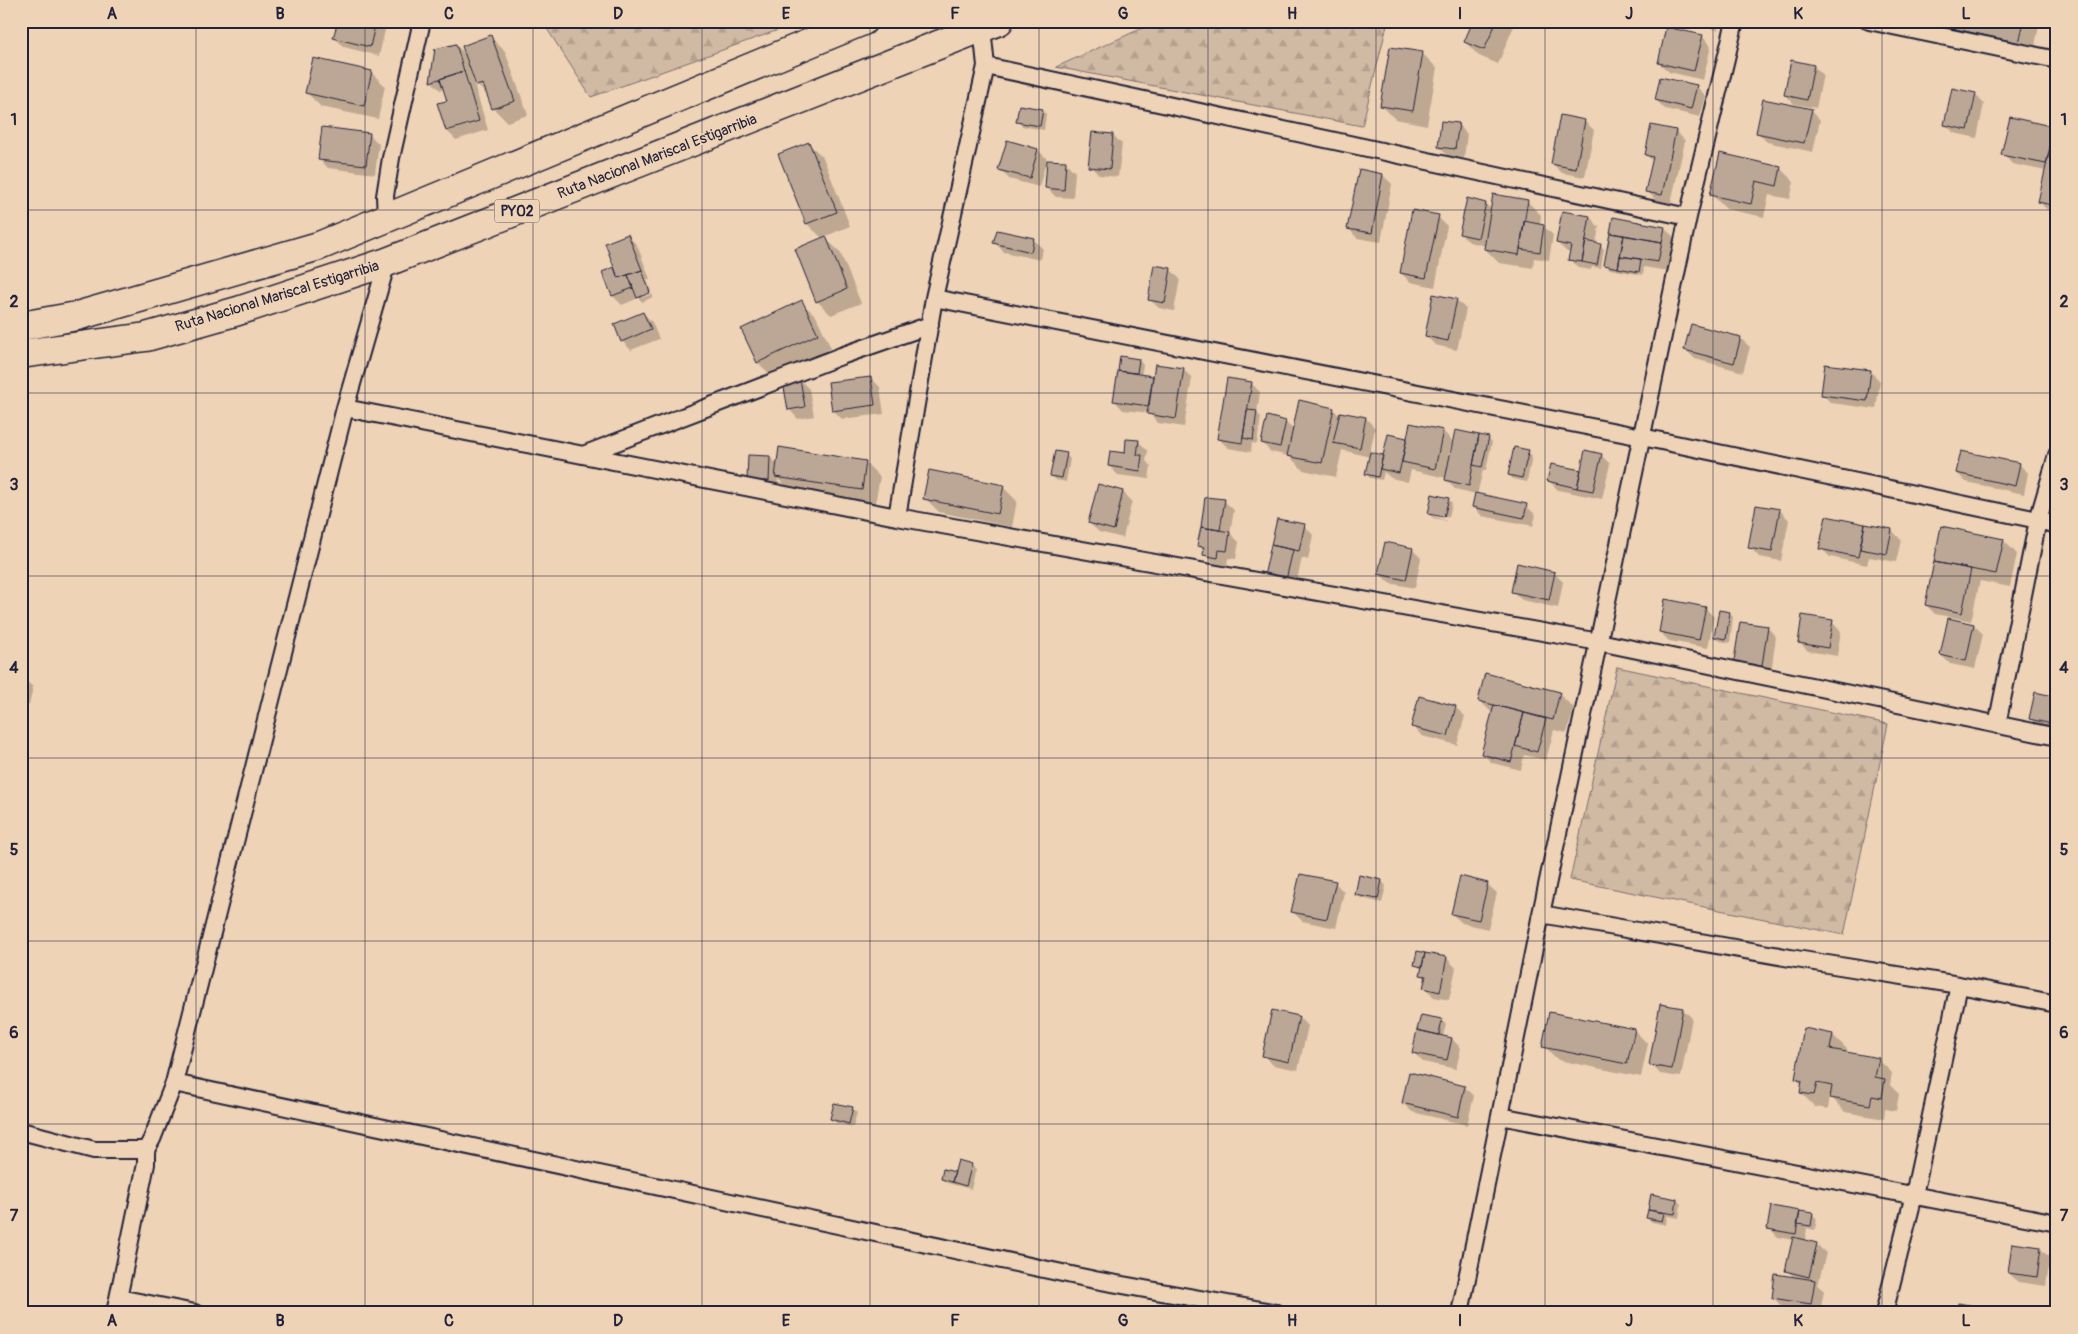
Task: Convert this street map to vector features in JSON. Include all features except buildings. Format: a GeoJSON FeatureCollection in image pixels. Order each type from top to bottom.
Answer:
{"type":"FeatureCollection","features":[{"type":"Feature","properties":{"kind":"highway"},"geometry":{"type":"LineString","coordinates":[[21,326],[77,316],[319,246],[863,21]]}},
{"type":"Feature","properties":{"kind":"highway","name":"Ruta Nacional Mariscal Estigarribia"},"geometry":{"type":"LineString","coordinates":[[21,354],[146,337],[238,311],[387,262],[991,25]]}},
{"type":"Feature","properties":{"kind":"street"},"geometry":{"type":"LineString","coordinates":[[386,217],[386,196],[391,158],[422,21]]}},
{"type":"Feature","properties":{"kind":"street"},"geometry":{"type":"LineString","coordinates":[[1460,1313],[1541,914],[1688,217],[1735,21]]}},
{"type":"Feature","properties":{"kind":"street"},"geometry":{"type":"LineString","coordinates":[[1869,21],[2057,60]]}},
{"type":"Feature","properties":{"kind":"street"},"geometry":{"type":"LineString","coordinates":[[897,517],[934,298],[986,66],[991,25]]}},
{"type":"Feature","properties":{"kind":"street"},"geometry":{"type":"LineString","coordinates":[[986,66],[1688,217]]}},
{"type":"Feature","properties":{"kind":"street"},"geometry":{"type":"LineString","coordinates":[[195,1313],[117,1305],[146,1164],[146,1150],[174,1083],[345,408],[387,262]]}},
{"type":"Feature","properties":{"kind":"street"},"geometry":{"type":"LineString","coordinates":[[934,298],[1642,437],[2057,524]]}},
{"type":"Feature","properties":{"kind":"street"},"geometry":{"type":"LineString","coordinates":[[583,455],[841,356],[930,325]]}},
{"type":"Feature","properties":{"kind":"street"},"geometry":{"type":"LineString","coordinates":[[345,408],[897,517],[1599,642],[2057,737]]}},
{"type":"Feature","properties":{"kind":"street"},"geometry":{"type":"LineString","coordinates":[[1998,725],[2038,520],[2057,455]]}},
{"type":"Feature","properties":{"kind":"street"},"geometry":{"type":"LineString","coordinates":[[1541,914],[1796,959],[1959,985],[2057,1004]]}},
{"type":"Feature","properties":{"kind":"street"},"geometry":{"type":"LineString","coordinates":[[1884,1313],[1914,1196],[1959,985]]}},
{"type":"Feature","properties":{"kind":"street"},"geometry":{"type":"LineString","coordinates":[[174,1083],[1086,1278],[1277,1313]]}},
{"type":"Feature","properties":{"kind":"street"},"geometry":{"type":"LineString","coordinates":[[1500,1116],[2057,1223]]}},
{"type":"Feature","properties":{"kind":"street"},"geometry":{"type":"LineString","coordinates":[[21,1131],[94,1150],[146,1150]]}},
{"type":"Feature","properties":{"kind":"green space"},"geometry":{"type":"Polygon","coordinates":[[[542,21],[797,21],[798,23],[591,97],[542,21]]]}},
{"type":"Feature","properties":{"kind":"green space"},"geometry":{"type":"Polygon","coordinates":[[[1158,21],[1388,21],[1362,126],[1056,67],[1158,21]]]}},
{"type":"Feature","properties":{"kind":"green space"},"geometry":{"type":"Polygon","coordinates":[[[1617,667],[1888,724],[1844,935],[1570,880],[1617,667]]]}}]}
